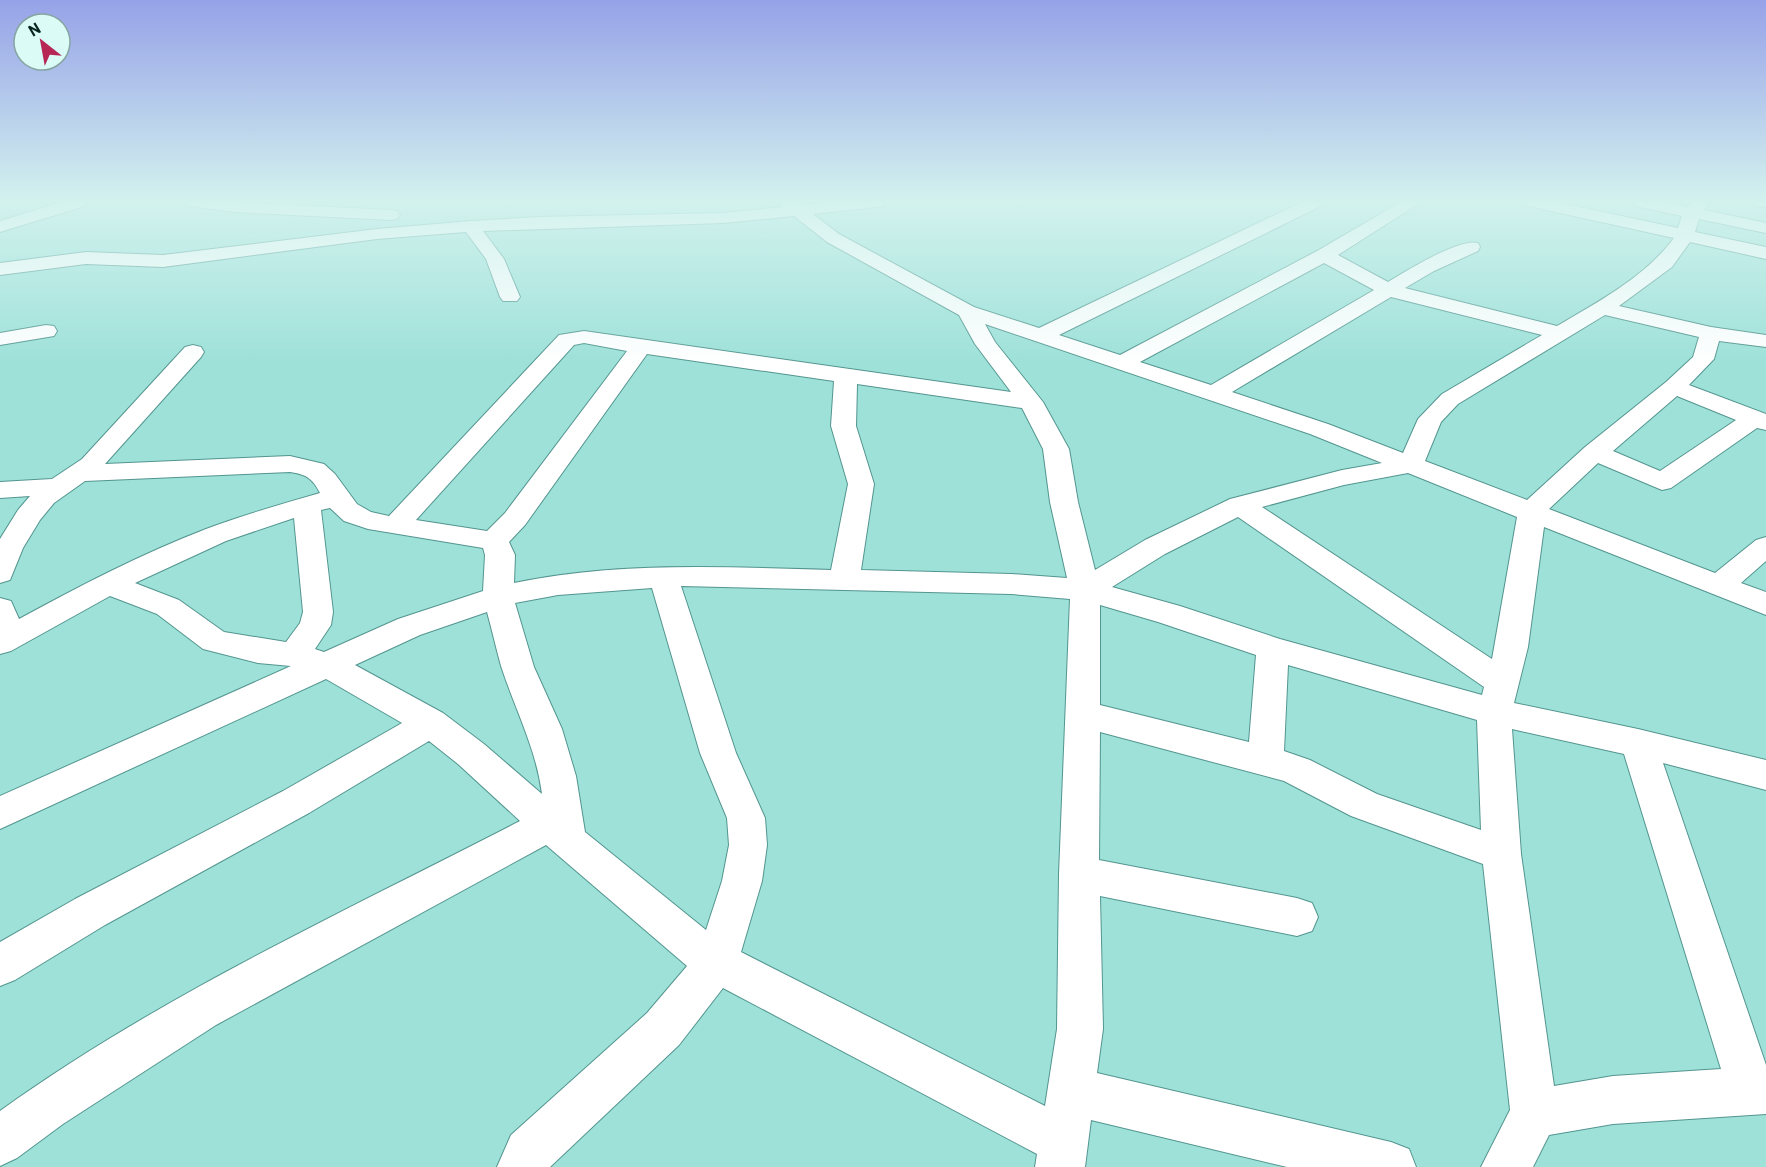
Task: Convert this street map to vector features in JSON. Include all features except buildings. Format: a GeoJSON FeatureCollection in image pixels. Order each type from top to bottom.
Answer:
{"type":"FeatureCollection","features":[{"type":"Feature","properties":{"kind":"street"},"geometry":{"type":"LineString","coordinates":[[0,269],[86,258],[163,261],[199,256]]}},
{"type":"Feature","properties":{"kind":"street"},"geometry":{"type":"LineString","coordinates":[[493,256],[510,297]]}},
{"type":"Feature","properties":{"kind":"street"},"geometry":{"type":"LineString","coordinates":[[864,256],[967,311],[1319,429],[1766,604]]}},
{"type":"Feature","properties":{"kind":"street"},"geometry":{"type":"LineString","coordinates":[[1042,335],[1203,256]]}},
{"type":"Feature","properties":{"kind":"street"},"geometry":{"type":"LineString","coordinates":[[1123,362],[1321,256]]}},
{"type":"Feature","properties":{"kind":"street"},"geometry":{"type":"LineString","coordinates":[[1327,256],[1388,290],[1560,333]]}},
{"type":"Feature","properties":{"kind":"street"},"geometry":{"type":"LineString","coordinates":[[1214,393],[1427,267],[1450,256]]}},
{"type":"Feature","properties":{"kind":"street"},"geometry":{"type":"LineString","coordinates":[[1410,465],[1430,419],[1450,399],[1602,308],[1665,263],[1670,256]]}},
{"type":"Feature","properties":{"kind":"street"},"geometry":{"type":"LineString","coordinates":[[1602,308],[1712,333],[1766,341]]}},
{"type":"Feature","properties":{"kind":"street"},"geometry":{"type":"LineString","coordinates":[[110,585],[168,607],[214,641],[311,660],[431,723],[471,754],[558,833],[691,944],[717,962],[1063,1155],[1080,1029],[1079,874],[1085,590],[1064,502],[1056,449],[1031,402],[986,344],[967,311]]}},
{"type":"Feature","properties":{"kind":"street"},"geometry":{"type":"LineString","coordinates":[[0,339],[46,331]]}},
{"type":"Feature","properties":{"kind":"street"},"geometry":{"type":"LineString","coordinates":[[1506,1167],[1534,1113],[1502,854],[1498,697],[1512,647],[1533,512],[1594,452],[1674,387],[1702,359],[1712,333]]}},
{"type":"Feature","properties":{"kind":"street"},"geometry":{"type":"LineString","coordinates":[[396,525],[567,340],[584,337],[1031,402]]}},
{"type":"Feature","properties":{"kind":"street"},"geometry":{"type":"LineString","coordinates":[[494,541],[515,519],[641,347]]}},
{"type":"Feature","properties":{"kind":"street"},"geometry":{"type":"LineString","coordinates":[[0,573],[9,548],[28,516],[44,497],[91,464],[193,352]]}},
{"type":"Feature","properties":{"kind":"street"},"geometry":{"type":"LineString","coordinates":[[844,581],[861,484],[841,417],[846,376]]}},
{"type":"Feature","properties":{"kind":"street"},"geometry":{"type":"LineString","coordinates":[[1674,387],[1760,421]]}},
{"type":"Feature","properties":{"kind":"street"},"geometry":{"type":"LineString","coordinates":[[1594,452],[1662,482],[1760,421]]}},
{"type":"Feature","properties":{"kind":"street"},"geometry":{"type":"LineString","coordinates":[[0,490],[68,480],[300,465],[309,466],[323,473],[346,509],[360,518],[378,523],[494,541]]}},
{"type":"Feature","properties":{"kind":"street"},"geometry":{"type":"LineString","coordinates":[[1085,590],[1155,547],[1240,505],[1342,478],[1410,465]]}},
{"type":"Feature","properties":{"kind":"street"},"geometry":{"type":"LineString","coordinates":[[0,609],[5,641],[110,585],[199,542],[240,526],[337,496]]}},
{"type":"Feature","properties":{"kind":"street"},"geometry":{"type":"LineString","coordinates":[[1240,505],[1498,697]]}},
{"type":"Feature","properties":{"kind":"street"},"geometry":{"type":"LineString","coordinates":[[307,506],[318,612],[311,660]]}},
{"type":"Feature","properties":{"kind":"street"},"geometry":{"type":"LineString","coordinates":[[494,541],[500,555],[498,597],[518,668],[544,729],[558,776],[558,833]]}},
{"type":"Feature","properties":{"kind":"street"},"geometry":{"type":"LineString","coordinates":[[1718,586],[1766,546]]}},
{"type":"Feature","properties":{"kind":"street"},"geometry":{"type":"LineString","coordinates":[[522,1167],[529,1153],[663,1029],[717,962],[742,881],[748,845],[746,818],[718,753],[690,657],[663,577]]}},
{"type":"Feature","properties":{"kind":"street"},"geometry":{"type":"LineString","coordinates":[[0,813],[311,660],[498,597],[558,585],[663,577],[1011,584],[1085,590],[1169,614],[1273,649],[1498,697],[1638,743],[1766,775]]}},
{"type":"Feature","properties":{"kind":"street"},"geometry":{"type":"LineString","coordinates":[[1266,760],[1273,649]]}},
{"type":"Feature","properties":{"kind":"street"},"geometry":{"type":"LineString","coordinates":[[1084,714],[1297,770],[1364,806],[1502,854]]}},
{"type":"Feature","properties":{"kind":"street"},"geometry":{"type":"LineString","coordinates":[[0,965],[90,912],[296,802],[431,723]]}},
{"type":"Feature","properties":{"kind":"street"},"geometry":{"type":"LineString","coordinates":[[1534,1113],[1613,1100],[1758,1091],[1638,743]]}},
{"type":"Feature","properties":{"kind":"street"},"geometry":{"type":"LineString","coordinates":[[0,1141],[46,1107],[200,1009],[558,833]]}},
{"type":"Feature","properties":{"kind":"street"},"geometry":{"type":"LineString","coordinates":[[1079,874],[1297,917]]}},
{"type":"Feature","properties":{"kind":"street"},"geometry":{"type":"LineString","coordinates":[[1071,1091],[1390,1167]]}}]}
